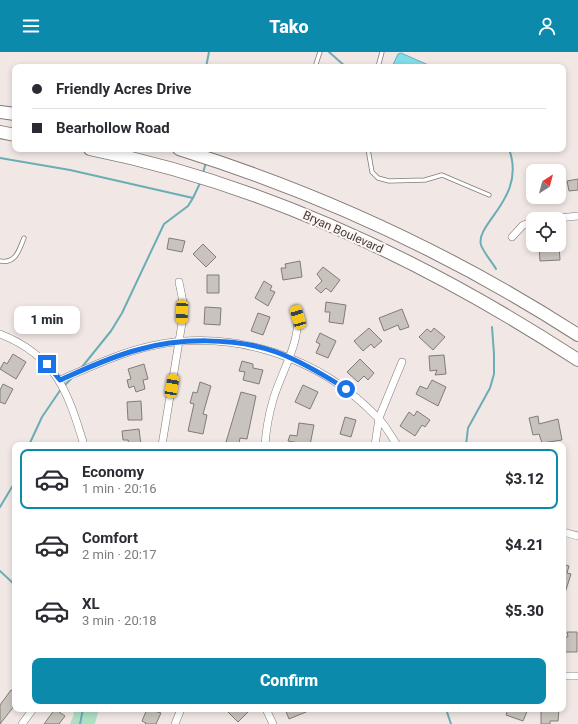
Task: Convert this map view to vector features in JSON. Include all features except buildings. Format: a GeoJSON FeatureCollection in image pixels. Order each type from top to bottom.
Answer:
{"type":"FeatureCollection","features":[{"type":"Feature","properties":{"kind":"highway"},"geometry":{"type":"LineString","coordinates":[[0,112],[12,114]]}},
{"type":"Feature","properties":{"kind":"highway"},"geometry":{"type":"LineString","coordinates":[[0,132],[12,134]]}},
{"type":"Feature","properties":{"kind":"highway","name":"Bryan Boulevard"},"geometry":{"type":"LineString","coordinates":[[105,152],[181,170],[248,193],[325,224],[395,255],[458,288],[578,360]]}},
{"type":"Feature","properties":{"kind":"highway","name":"Bryan Boulevard"},"geometry":{"type":"LineString","coordinates":[[188,152],[272,180],[372,222],[484,279],[578,335]]}},
{"type":"Feature","properties":{"kind":"street"},"geometry":{"type":"LineString","coordinates":[[566,217],[578,216]]}},
{"type":"Feature","properties":{"kind":"street"},"geometry":{"type":"LineString","coordinates":[[512,237],[523,225],[526,224]]}},
{"type":"Feature","properties":{"kind":"street"},"geometry":{"type":"LineString","coordinates":[[162,442],[179,342],[183,302],[179,282]]}},
{"type":"Feature","properties":{"kind":"street"},"geometry":{"type":"LineString","coordinates":[[266,442],[273,400],[298,331],[298,317],[296,309]]}},
{"type":"Feature","properties":{"kind":"street"},"geometry":{"type":"LineString","coordinates":[[0,334],[27,348],[47,364],[60,380],[76,417],[83,442]]}},
{"type":"Feature","properties":{"kind":"street"},"geometry":{"type":"LineString","coordinates":[[60,380],[99,362],[137,350],[179,342],[229,342],[275,352],[319,371],[346,389],[379,418],[395,442]]}},
{"type":"Feature","properties":{"kind":"street"},"geometry":{"type":"LineString","coordinates":[[375,442],[379,418],[402,362]]}},
{"type":"Feature","properties":{"kind":"street"},"geometry":{"type":"LineString","coordinates":[[566,533],[578,536]]}},
{"type":"Feature","properties":{"kind":"street"},"geometry":{"type":"LineString","coordinates":[[566,676],[578,676]]}},
{"type":"Feature","properties":{"kind":"street"},"geometry":{"type":"LineString","coordinates":[[22,724],[31,712]]}},
{"type":"Feature","properties":{"kind":"street"},"geometry":{"type":"LineString","coordinates":[[175,724],[180,712]]}},
{"type":"Feature","properties":{"kind":"street"},"geometry":{"type":"LineString","coordinates":[[268,712],[274,724]]}},
{"type":"Feature","properties":{"kind":"lane"},"geometry":{"type":"LineString","coordinates":[[316,64],[320,52]]}},
{"type":"Feature","properties":{"kind":"lane"},"geometry":{"type":"LineString","coordinates":[[379,64],[382,52]]}},
{"type":"Feature","properties":{"kind":"lane"},"geometry":{"type":"LineString","coordinates":[[369,152],[372,172],[378,178],[389,181],[425,180],[442,175],[489,195]]}},
{"type":"Feature","properties":{"kind":"lane"},"geometry":{"type":"LineString","coordinates":[[0,261],[10,261],[14,258],[24,238]]}},
{"type":"Feature","properties":{"kind":"green space"},"geometry":{"type":"Polygon","coordinates":[[[74,712],[98,712],[95,724],[70,724],[74,712]]]}},
{"type":"Feature","properties":{"kind":"water"},"geometry":{"type":"Polygon","coordinates":[[[401,53],[426,64],[393,64],[398,54],[401,53]]]}},
{"type":"Feature","properties":{"kind":"waterway"},"geometry":{"type":"LineString","coordinates":[[207,64],[209,52]]}},
{"type":"Feature","properties":{"kind":"waterway"},"geometry":{"type":"LineString","coordinates":[[329,52],[343,64]]}},
{"type":"Feature","properties":{"kind":"waterway"},"geometry":{"type":"LineString","coordinates":[[496,269],[482,248],[481,237],[485,228],[500,207],[511,182],[513,166],[510,152]]}},
{"type":"Feature","properties":{"kind":"waterway"},"geometry":{"type":"LineString","coordinates":[[0,158],[70,170],[193,198]]}},
{"type":"Feature","properties":{"kind":"waterway"},"geometry":{"type":"LineString","coordinates":[[203,173],[206,162]]}},
{"type":"Feature","properties":{"kind":"waterway"},"geometry":{"type":"LineString","coordinates":[[82,367],[111,331],[122,313],[164,224],[188,206],[201,181]]}},
{"type":"Feature","properties":{"kind":"waterway"},"geometry":{"type":"LineString","coordinates":[[466,442],[468,428],[490,388],[494,374],[492,327]]}},
{"type":"Feature","properties":{"kind":"waterway"},"geometry":{"type":"LineString","coordinates":[[64,386],[71,379]]}},
{"type":"Feature","properties":{"kind":"waterway"},"geometry":{"type":"LineString","coordinates":[[30,442],[42,417],[61,389]]}},
{"type":"Feature","properties":{"kind":"waterway"},"geometry":{"type":"LineString","coordinates":[[0,507],[12,487]]}},
{"type":"Feature","properties":{"kind":"waterway"},"geometry":{"type":"LineString","coordinates":[[0,571],[12,582]]}},
{"type":"Feature","properties":{"kind":"waterway"},"geometry":{"type":"LineString","coordinates":[[80,724],[82,712]]}},
{"type":"Feature","properties":{"kind":"waterway"},"geometry":{"type":"LineString","coordinates":[[447,712],[451,724]]}},
{"type":"Feature","properties":{"kind":"route"},"geometry":{"type":"LineString","coordinates":[[47,364],[60,380],[99,362],[153,346],[179,342],[229,342],[254,346],[275,352],[319,371],[346,389]]}}]}
